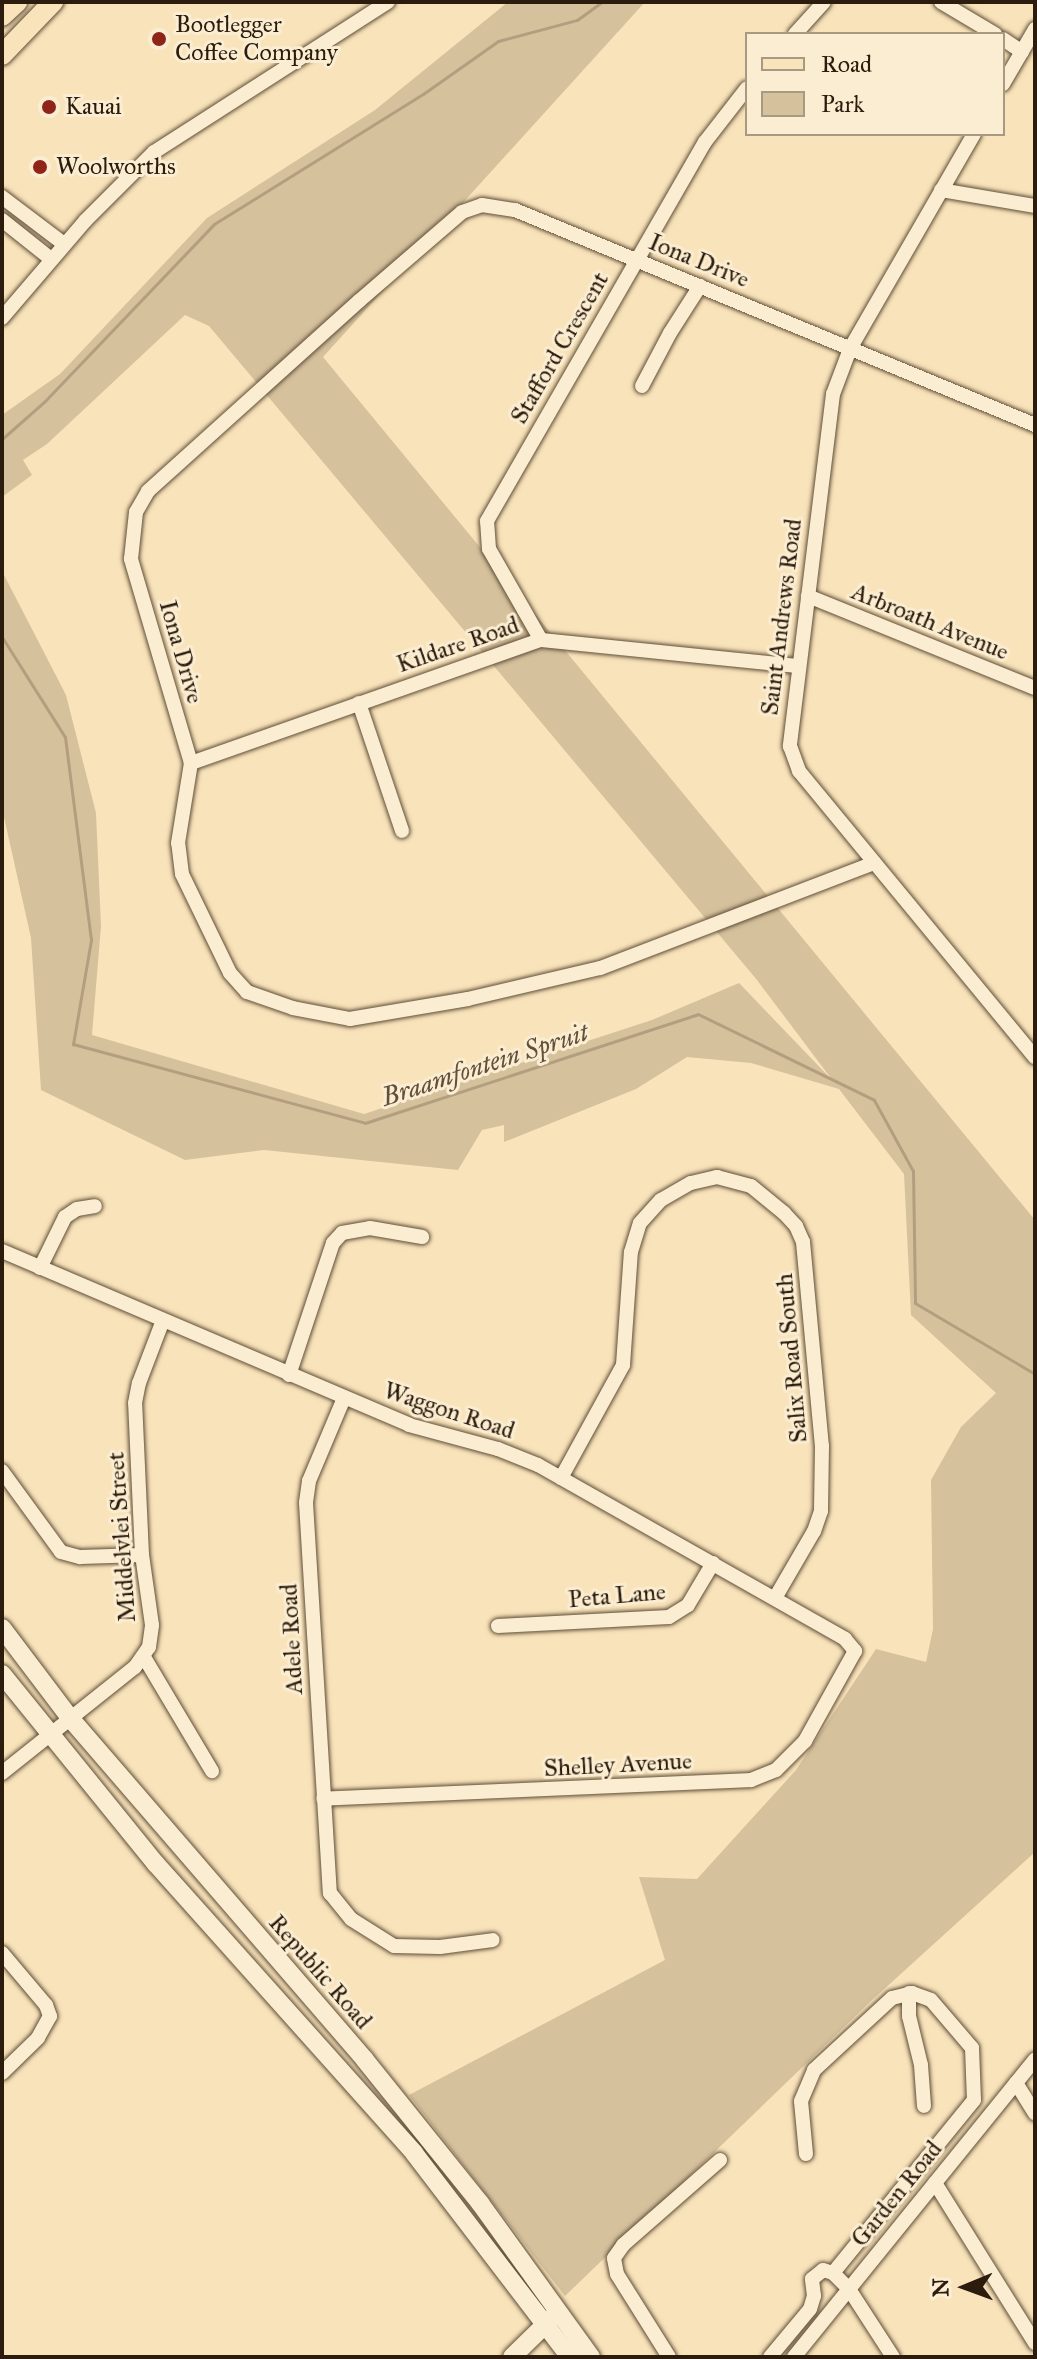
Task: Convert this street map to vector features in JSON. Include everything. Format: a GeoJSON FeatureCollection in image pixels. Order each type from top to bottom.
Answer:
{"type":"FeatureCollection","features":[{"type":"Feature","properties":{"kind":"main road"},"geometry":{"type":"LineString","coordinates":[[2,16],[17,2]]}},
{"type":"Feature","properties":{"kind":"main road"},"geometry":{"type":"LineString","coordinates":[[2,57],[53,2]]}},
{"type":"Feature","properties":{"kind":"main road","name":"Republic Road"},"geometry":{"type":"LineString","coordinates":[[2,1628],[70,1718],[365,2060],[480,2203],[552,2318],[570,2357]]}},
{"type":"Feature","properties":{"kind":"main road","name":"Republic Road"},"geometry":{"type":"LineString","coordinates":[[2,1674],[49,1736],[156,1864],[414,2153],[552,2318],[591,2357]]}},
{"type":"Feature","properties":{"kind":"main road"},"geometry":{"type":"LineString","coordinates":[[512,2357],[552,2318]]}},
{"type":"Feature","properties":{"kind":"street"},"geometry":{"type":"LineString","coordinates":[[2,318],[64,244],[154,152],[388,2]]}},
{"type":"Feature","properties":{"kind":"street"},"geometry":{"type":"LineString","coordinates":[[797,32],[824,2]]}},
{"type":"Feature","properties":{"kind":"street"},"geometry":{"type":"LineString","coordinates":[[941,2],[992,32]]}},
{"type":"Feature","properties":{"kind":"street"},"geometry":{"type":"LineString","coordinates":[[1005,81],[1035,29]]}},
{"type":"Feature","properties":{"kind":"street"},"geometry":{"type":"LineString","coordinates":[[1005,40],[1022,52]]}},
{"type":"Feature","properties":{"kind":"street","name":"Stafford Crescent"},"geometry":{"type":"LineString","coordinates":[[541,640],[489,549],[487,521],[715,125],[745,90]]}},
{"type":"Feature","properties":{"kind":"street","name":"Saint Andrews Road"},"geometry":{"type":"LineString","coordinates":[[973,136],[850,349],[833,394],[790,734],[794,761],[1035,1057]]}},
{"type":"Feature","properties":{"kind":"street"},"geometry":{"type":"LineString","coordinates":[[941,190],[1035,206]]}},
{"type":"Feature","properties":{"kind":"street"},"geometry":{"type":"LineString","coordinates":[[2,197],[64,244]]}},
{"type":"Feature","properties":{"kind":"street","name":"Iona Drive"},"geometry":{"type":"LineString","coordinates":[[874,863],[600,968],[468,999],[350,1019],[293,1008],[247,992],[230,973],[182,874],[178,843],[191,763],[131,559],[131,527],[140,501],[467,209],[492,205],[515,210],[637,259],[1035,425]]}},
{"type":"Feature","properties":{"kind":"street"},"geometry":{"type":"LineString","coordinates":[[2,220],[51,259]]}},
{"type":"Feature","properties":{"kind":"street"},"geometry":{"type":"LineString","coordinates":[[642,386],[700,286]]}},
{"type":"Feature","properties":{"kind":"street","name":"Arbroath Avenue"},"geometry":{"type":"LineString","coordinates":[[808,596],[1035,688]]}},
{"type":"Feature","properties":{"kind":"street","name":"Kildare Road"},"geometry":{"type":"LineString","coordinates":[[191,763],[541,640],[798,666]]}},
{"type":"Feature","properties":{"kind":"street"},"geometry":{"type":"LineString","coordinates":[[359,703],[402,831]]}},
{"type":"Feature","properties":{"kind":"street","name":"Salix Road South"},"geometry":{"type":"LineString","coordinates":[[561,1478],[623,1365],[635,1233],[661,1200],[691,1183],[717,1177],[751,1186],[784,1213],[796,1226],[803,1242],[817,1362],[823,1502],[814,1531],[775,1598]]}},
{"type":"Feature","properties":{"kind":"street"},"geometry":{"type":"LineString","coordinates":[[40,1268],[65,1217],[77,1209],[95,1206]]}},
{"type":"Feature","properties":{"kind":"street"},"geometry":{"type":"LineString","coordinates":[[289,1375],[333,1243],[342,1233],[370,1228],[422,1237]]}},
{"type":"Feature","properties":{"kind":"street","name":"Waggon Road"},"geometry":{"type":"LineString","coordinates":[[2,1251],[409,1425],[498,1449],[561,1478],[850,1643],[854,1658]]}},
{"type":"Feature","properties":{"kind":"street","name":"Middelvlei Street"},"geometry":{"type":"LineString","coordinates":[[2,1773],[144,1657],[152,1625],[142,1555],[136,1393],[163,1320]]}},
{"type":"Feature","properties":{"kind":"street","name":"Adele Road"},"geometry":{"type":"LineString","coordinates":[[344,1398],[309,1481],[306,1503],[329,1886],[339,1908],[394,1946],[440,1947],[493,1940]]}},
{"type":"Feature","properties":{"kind":"street"},"geometry":{"type":"LineString","coordinates":[[2,1471],[61,1552],[80,1557],[142,1555]]}},
{"type":"Feature","properties":{"kind":"street","name":"Peta Lane"},"geometry":{"type":"LineString","coordinates":[[498,1626],[669,1617],[688,1605],[713,1563]]}},
{"type":"Feature","properties":{"kind":"street"},"geometry":{"type":"LineString","coordinates":[[144,1657],[212,1771]]}},
{"type":"Feature","properties":{"kind":"street","name":"Shelley Avenue"},"geometry":{"type":"LineString","coordinates":[[323,1799],[751,1780],[776,1770],[805,1741],[854,1658]]}},
{"type":"Feature","properties":{"kind":"street"},"geometry":{"type":"LineString","coordinates":[[2,1953],[46,2005],[50,2016],[38,2038],[2,2073]]}},
{"type":"Feature","properties":{"kind":"street"},"geometry":{"type":"LineString","coordinates":[[909,1993],[909,2016],[921,2065],[924,2106]]}},
{"type":"Feature","properties":{"kind":"street"},"geometry":{"type":"LineString","coordinates":[[806,2154],[801,2101],[809,2077],[886,2002],[909,1993],[931,2000],[970,2044],[975,2096],[833,2273]]}},
{"type":"Feature","properties":{"kind":"street","name":"Garden Road"},"geometry":{"type":"LineString","coordinates":[[794,2357],[1035,2059]]}},
{"type":"Feature","properties":{"kind":"street"},"geometry":{"type":"LineString","coordinates":[[1016,2083],[1035,2113]]}},
{"type":"Feature","properties":{"kind":"street"},"geometry":{"type":"LineString","coordinates":[[669,2357],[617,2274],[614,2258],[623,2245],[720,2160]]}},
{"type":"Feature","properties":{"kind":"street"},"geometry":{"type":"LineString","coordinates":[[935,2183],[1035,2343]]}},
{"type":"Feature","properties":{"kind":"street"},"geometry":{"type":"LineString","coordinates":[[770,2357],[810,2309],[814,2275],[823,2270],[833,2273],[849,2289],[893,2357]]}},
{"type":"Feature","properties":{"kind":"green space"},"geometry":{"type":"Polygon","coordinates":[[[508,2],[645,2],[323,357],[1035,1220],[1035,1852],[871,2001],[565,2296],[409,2095],[665,1960],[639,1877],[697,1879],[796,1770],[876,1649],[926,1662],[933,1629],[931,1480],[961,1427],[996,1393],[911,1315],[904,1174],[839,1089],[751,1063],[687,1057],[636,1089],[504,1142],[504,1125],[482,1130],[458,1170],[264,1150],[185,1160],[41,1090],[31,938],[2,808],[2,571],[66,695],[96,813],[101,926],[92,1035],[364,1114],[652,1020],[739,983],[833,1081],[757,980],[209,326],[185,315],[47,444],[23,460],[32,475],[2,497],[2,415],[60,374],[207,218],[375,110],[508,2]]]}},
{"type":"Feature","properties":{"kind":"waterway"},"geometry":{"type":"LineString","coordinates":[[2,439],[44,402],[214,224],[423,94],[498,41],[577,20],[602,2]]}},
{"type":"Feature","properties":{"kind":"waterway","name":"Braamfontein Spruit"},"geometry":{"type":"LineString","coordinates":[[2,637],[65,737],[91,940],[73,1044],[365,1123],[698,1014],[874,1100],[913,1171],[915,1303],[1035,1374]]}},
{"type":"Feature","properties":{"kind":"place","name":"Bootlegger Coffee Company"},"geometry":{"type":"Point","coordinates":[159,39]}},
{"type":"Feature","properties":{"kind":"place","name":"Kauai"},"geometry":{"type":"Point","coordinates":[49,107]}},
{"type":"Feature","properties":{"kind":"place","name":"Woolworths"},"geometry":{"type":"Point","coordinates":[40,167]}}]}
